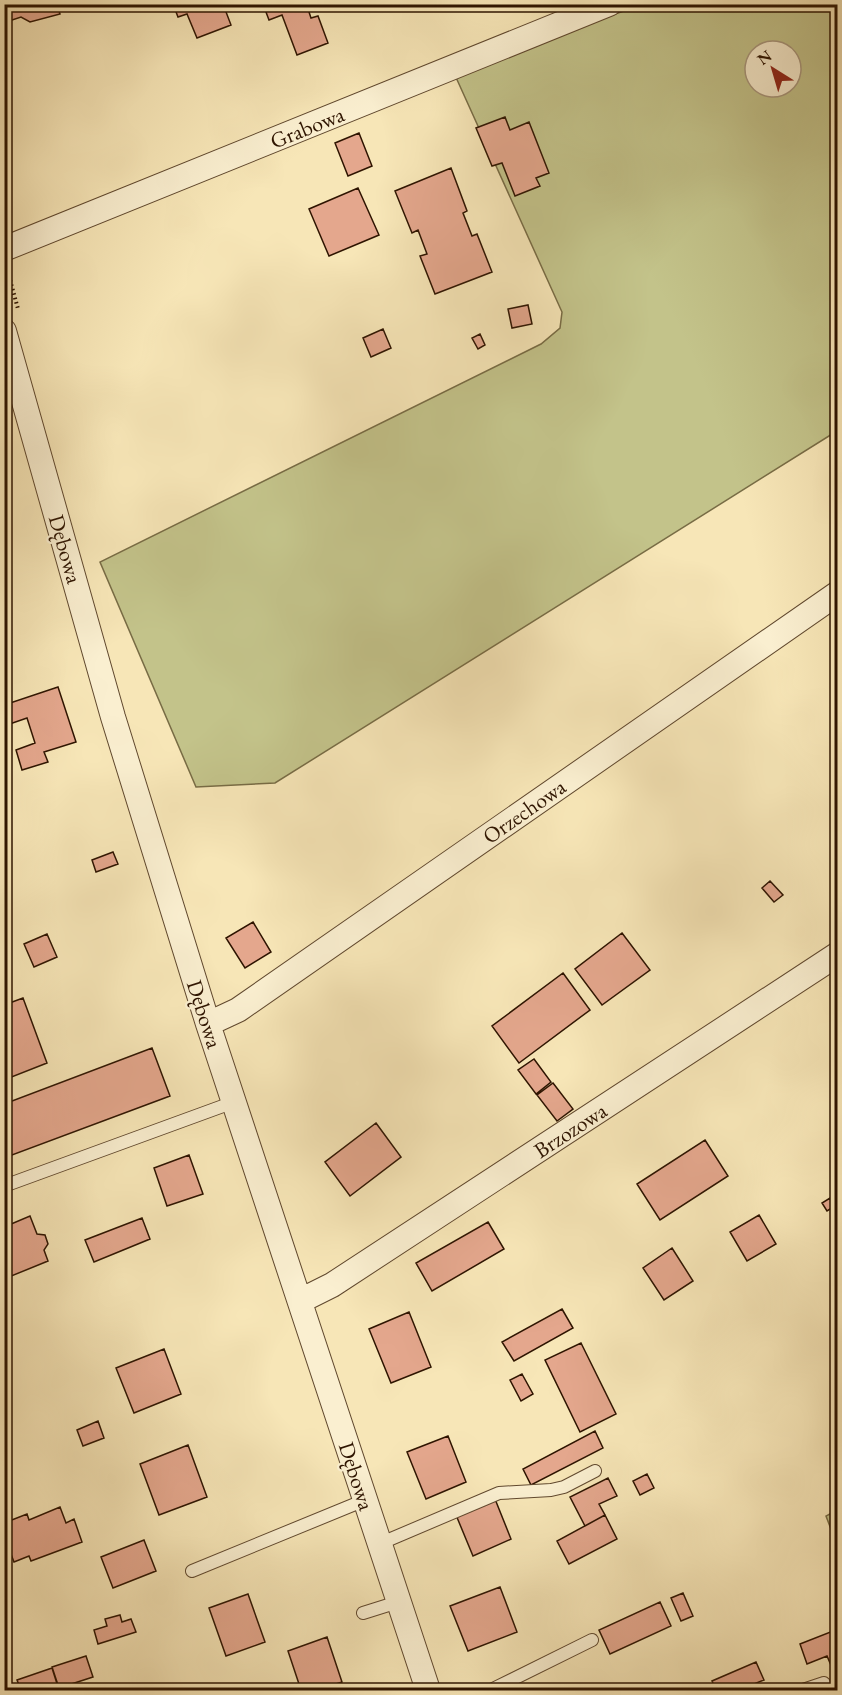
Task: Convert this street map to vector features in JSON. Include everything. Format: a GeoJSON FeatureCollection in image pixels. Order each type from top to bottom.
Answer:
{"type":"FeatureCollection","features":[{"type":"Feature","properties":{"kind":"street","name":"Grabowa"},"geometry":{"type":"LineString","coordinates":[[4,249],[609,4]]}},
{"type":"Feature","properties":{"kind":"street","name":"Dębowa"},"geometry":{"type":"LineString","coordinates":[[4,331],[113,717],[208,1024],[428,1690]]}},
{"type":"Feature","properties":{"kind":"street","name":"Orzechowa"},"geometry":{"type":"LineString","coordinates":[[208,1024],[238,1010],[837,593]]}},
{"type":"Feature","properties":{"kind":"street","name":"Brzozowa"},"geometry":{"type":"LineString","coordinates":[[300,1301],[332,1285],[837,954]]}},
{"type":"Feature","properties":{"kind":"lane"},"geometry":{"type":"LineString","coordinates":[[4,1186],[234,1102]]}},
{"type":"Feature","properties":{"kind":"lane"},"geometry":{"type":"LineString","coordinates":[[379,1544],[499,1494],[564,1487],[595,1471]]}},
{"type":"Feature","properties":{"kind":"lane"},"geometry":{"type":"LineString","coordinates":[[192,1571],[365,1500]]}},
{"type":"Feature","properties":{"kind":"lane"},"geometry":{"type":"LineString","coordinates":[[363,1613],[398,1602]]}},
{"type":"Feature","properties":{"kind":"lane"},"geometry":{"type":"LineString","coordinates":[[491,1690],[592,1640]]}},
{"type":"Feature","properties":{"kind":"lane"},"geometry":{"type":"LineString","coordinates":[[803,1690],[824,1683]]}},
{"type":"Feature","properties":{"kind":"green space"},"geometry":{"type":"Polygon","coordinates":[[[640,5],[837,5],[837,431],[275,783],[196,787],[100,562],[541,344],[560,328],[562,312],[454,73],[640,5]]]}},
{"type":"Feature","properties":{"kind":"green space"},"geometry":{"type":"Polygon","coordinates":[[[837,1510],[837,1545],[826,1516],[837,1510]]]}},
{"type":"Feature","properties":{"kind":"building"},"geometry":{"type":"Polygon","coordinates":[[[4,4],[57,4],[60,14],[30,22],[21,17],[6,22],[4,4]]]}},
{"type":"Feature","properties":{"kind":"building"},"geometry":{"type":"Polygon","coordinates":[[[173,4],[223,4],[231,25],[197,38],[187,14],[178,17],[173,4]]]}},
{"type":"Feature","properties":{"kind":"building"},"geometry":{"type":"Polygon","coordinates":[[[263,4],[311,4],[307,6],[311,18],[318,16],[328,43],[297,55],[282,15],[269,20],[263,4]]]}},
{"type":"Feature","properties":{"kind":"building"},"geometry":{"type":"Polygon","coordinates":[[[454,4],[472,4],[457,11],[454,4]]]}},
{"type":"Feature","properties":{"kind":"building"},"geometry":{"type":"Polygon","coordinates":[[[505,117],[510,130],[529,122],[549,173],[536,178],[540,186],[515,196],[502,163],[492,166],[476,128],[505,117]]]}},
{"type":"Feature","properties":{"kind":"building"},"geometry":{"type":"Polygon","coordinates":[[[359,133],[372,166],[348,176],[335,143],[359,133]]]}},
{"type":"Feature","properties":{"kind":"building"},"geometry":{"type":"Polygon","coordinates":[[[451,168],[467,211],[463,213],[472,236],[477,234],[492,272],[435,294],[420,256],[427,254],[418,230],[412,233],[395,191],[451,168]]]}},
{"type":"Feature","properties":{"kind":"building"},"geometry":{"type":"Polygon","coordinates":[[[358,188],[379,235],[329,256],[309,209],[358,188]]]}},
{"type":"Feature","properties":{"kind":"building"},"geometry":{"type":"Polygon","coordinates":[[[528,305],[532,324],[512,328],[508,309],[528,305]]]}},
{"type":"Feature","properties":{"kind":"building"},"geometry":{"type":"Polygon","coordinates":[[[383,329],[391,348],[371,357],[363,338],[383,329]]]}},
{"type":"Feature","properties":{"kind":"building"},"geometry":{"type":"Polygon","coordinates":[[[480,334],[485,345],[478,349],[472,338],[480,334]]]}},
{"type":"Feature","properties":{"kind":"building"},"geometry":{"type":"Polygon","coordinates":[[[58,687],[76,742],[44,752],[48,762],[22,770],[16,750],[35,743],[27,718],[4,726],[4,705],[58,687]]]}},
{"type":"Feature","properties":{"kind":"building"},"geometry":{"type":"Polygon","coordinates":[[[113,852],[118,864],[96,872],[92,860],[113,852]]]}},
{"type":"Feature","properties":{"kind":"building"},"geometry":{"type":"Polygon","coordinates":[[[770,881],[783,895],[774,902],[762,888],[770,881]]]}},
{"type":"Feature","properties":{"kind":"building"},"geometry":{"type":"Polygon","coordinates":[[[253,922],[271,952],[245,968],[226,938],[253,922]]]}},
{"type":"Feature","properties":{"kind":"building"},"geometry":{"type":"Polygon","coordinates":[[[622,933],[650,970],[602,1005],[575,969],[622,933]]]}},
{"type":"Feature","properties":{"kind":"building"},"geometry":{"type":"Polygon","coordinates":[[[47,934],[57,957],[34,967],[24,944],[47,934]]]}},
{"type":"Feature","properties":{"kind":"building"},"geometry":{"type":"Polygon","coordinates":[[[563,973],[590,1010],[519,1063],[492,1026],[563,973]]]}},
{"type":"Feature","properties":{"kind":"building"},"geometry":{"type":"Polygon","coordinates":[[[23,998],[47,1063],[4,1080],[4,1005],[23,998]]]}},
{"type":"Feature","properties":{"kind":"building"},"geometry":{"type":"Polygon","coordinates":[[[152,1048],[170,1096],[4,1158],[4,1104],[152,1048]]]}},
{"type":"Feature","properties":{"kind":"building"},"geometry":{"type":"Polygon","coordinates":[[[534,1059],[551,1082],[536,1094],[518,1070],[534,1059]]]}},
{"type":"Feature","properties":{"kind":"building"},"geometry":{"type":"Polygon","coordinates":[[[553,1083],[573,1109],[557,1121],[537,1095],[553,1083]]]}},
{"type":"Feature","properties":{"kind":"building"},"geometry":{"type":"Polygon","coordinates":[[[376,1123],[401,1157],[350,1196],[325,1162],[376,1123]]]}},
{"type":"Feature","properties":{"kind":"building"},"geometry":{"type":"Polygon","coordinates":[[[705,1140],[728,1176],[660,1220],[637,1184],[705,1140]]]}},
{"type":"Feature","properties":{"kind":"building"},"geometry":{"type":"Polygon","coordinates":[[[189,1155],[203,1194],[167,1206],[154,1168],[189,1155]]]}},
{"type":"Feature","properties":{"kind":"building"},"geometry":{"type":"Polygon","coordinates":[[[830,1198],[835,1206],[827,1211],[822,1203],[830,1198]]]}},
{"type":"Feature","properties":{"kind":"building"},"geometry":{"type":"Polygon","coordinates":[[[759,1215],[776,1244],[747,1261],[730,1232],[759,1215]]]}},
{"type":"Feature","properties":{"kind":"building"},"geometry":{"type":"Polygon","coordinates":[[[30,1216],[37,1234],[45,1235],[48,1244],[44,1250],[48,1261],[4,1279],[4,1227],[30,1216]]]}},
{"type":"Feature","properties":{"kind":"building"},"geometry":{"type":"Polygon","coordinates":[[[142,1218],[150,1239],[94,1262],[85,1240],[142,1218]]]}},
{"type":"Feature","properties":{"kind":"building"},"geometry":{"type":"Polygon","coordinates":[[[488,1222],[504,1249],[432,1291],[416,1263],[488,1222]]]}},
{"type":"Feature","properties":{"kind":"building"},"geometry":{"type":"Polygon","coordinates":[[[672,1248],[693,1281],[664,1300],[643,1268],[672,1248]]]}},
{"type":"Feature","properties":{"kind":"building"},"geometry":{"type":"Polygon","coordinates":[[[562,1309],[573,1328],[514,1361],[502,1342],[562,1309]]]}},
{"type":"Feature","properties":{"kind":"building"},"geometry":{"type":"Polygon","coordinates":[[[409,1312],[431,1367],[391,1383],[369,1329],[409,1312]]]}},
{"type":"Feature","properties":{"kind":"building"},"geometry":{"type":"Polygon","coordinates":[[[581,1343],[616,1414],[580,1432],[545,1360],[581,1343]]]}},
{"type":"Feature","properties":{"kind":"building"},"geometry":{"type":"Polygon","coordinates":[[[164,1349],[181,1394],[134,1413],[116,1368],[164,1349]]]}},
{"type":"Feature","properties":{"kind":"building"},"geometry":{"type":"Polygon","coordinates":[[[522,1374],[533,1394],[521,1401],[510,1380],[522,1374]]]}},
{"type":"Feature","properties":{"kind":"building"},"geometry":{"type":"Polygon","coordinates":[[[98,1421],[104,1438],[83,1446],[77,1430],[98,1421]]]}},
{"type":"Feature","properties":{"kind":"building"},"geometry":{"type":"Polygon","coordinates":[[[595,1431],[603,1448],[531,1485],[523,1469],[595,1431]]]}},
{"type":"Feature","properties":{"kind":"building"},"geometry":{"type":"Polygon","coordinates":[[[448,1436],[466,1482],[426,1499],[407,1452],[448,1436]]]}},
{"type":"Feature","properties":{"kind":"building"},"geometry":{"type":"Polygon","coordinates":[[[188,1445],[207,1497],[159,1515],[140,1464],[188,1445]]]}},
{"type":"Feature","properties":{"kind":"building"},"geometry":{"type":"Polygon","coordinates":[[[647,1474],[654,1488],[640,1495],[633,1481],[647,1474]]]}},
{"type":"Feature","properties":{"kind":"building"},"geometry":{"type":"Polygon","coordinates":[[[608,1478],[617,1496],[599,1504],[605,1515],[585,1526],[570,1497],[608,1478]]]}},
{"type":"Feature","properties":{"kind":"building"},"geometry":{"type":"Polygon","coordinates":[[[495,1499],[511,1539],[473,1556],[456,1515],[495,1499]]]}},
{"type":"Feature","properties":{"kind":"building"},"geometry":{"type":"Polygon","coordinates":[[[60,1507],[66,1523],[74,1519],[82,1542],[31,1561],[29,1556],[14,1562],[4,1536],[4,1523],[27,1514],[29,1520],[60,1507]]]}},
{"type":"Feature","properties":{"kind":"building"},"geometry":{"type":"Polygon","coordinates":[[[605,1515],[617,1539],[569,1564],[557,1541],[605,1515]]]}},
{"type":"Feature","properties":{"kind":"building"},"geometry":{"type":"Polygon","coordinates":[[[144,1540],[156,1571],[113,1588],[101,1557],[144,1540]]]}},
{"type":"Feature","properties":{"kind":"building"},"geometry":{"type":"Polygon","coordinates":[[[500,1587],[517,1632],[468,1651],[450,1606],[500,1587]]]}},
{"type":"Feature","properties":{"kind":"building"},"geometry":{"type":"Polygon","coordinates":[[[683,1593],[693,1616],[681,1621],[671,1598],[683,1593]]]}},
{"type":"Feature","properties":{"kind":"building"},"geometry":{"type":"Polygon","coordinates":[[[248,1594],[265,1642],[226,1656],[209,1608],[248,1594]]]}},
{"type":"Feature","properties":{"kind":"building"},"geometry":{"type":"Polygon","coordinates":[[[660,1602],[671,1626],[610,1654],[599,1630],[660,1602]]]}},
{"type":"Feature","properties":{"kind":"building"},"geometry":{"type":"Polygon","coordinates":[[[120,1615],[122,1622],[131,1619],[136,1632],[98,1644],[94,1630],[107,1626],[105,1619],[120,1615]]]}},
{"type":"Feature","properties":{"kind":"building"},"geometry":{"type":"Polygon","coordinates":[[[838,1629],[838,1668],[833,1670],[827,1656],[807,1664],[800,1644],[838,1629]]]}},
{"type":"Feature","properties":{"kind":"building"},"geometry":{"type":"Polygon","coordinates":[[[327,1637],[342,1682],[318,1690],[301,1690],[288,1651],[327,1637]]]}},
{"type":"Feature","properties":{"kind":"building"},"geometry":{"type":"Polygon","coordinates":[[[86,1656],[93,1677],[59,1688],[52,1667],[86,1656]]]}},
{"type":"Feature","properties":{"kind":"building"},"geometry":{"type":"Polygon","coordinates":[[[756,1662],[764,1680],[739,1690],[716,1690],[712,1681],[756,1662]]]}},
{"type":"Feature","properties":{"kind":"building"},"geometry":{"type":"Polygon","coordinates":[[[52,1668],[59,1690],[21,1690],[17,1680],[52,1668]]]}},
{"type":"Feature","properties":{"kind":"building"},"geometry":{"type":"Polygon","coordinates":[[[9,1677],[15,1690],[4,1690],[4,1679],[9,1677]]]}},
{"type":"Feature","properties":{"kind":"building"},"geometry":{"type":"Polygon","coordinates":[[[609,1685],[611,1690],[595,1690],[609,1685]]]}}]}
